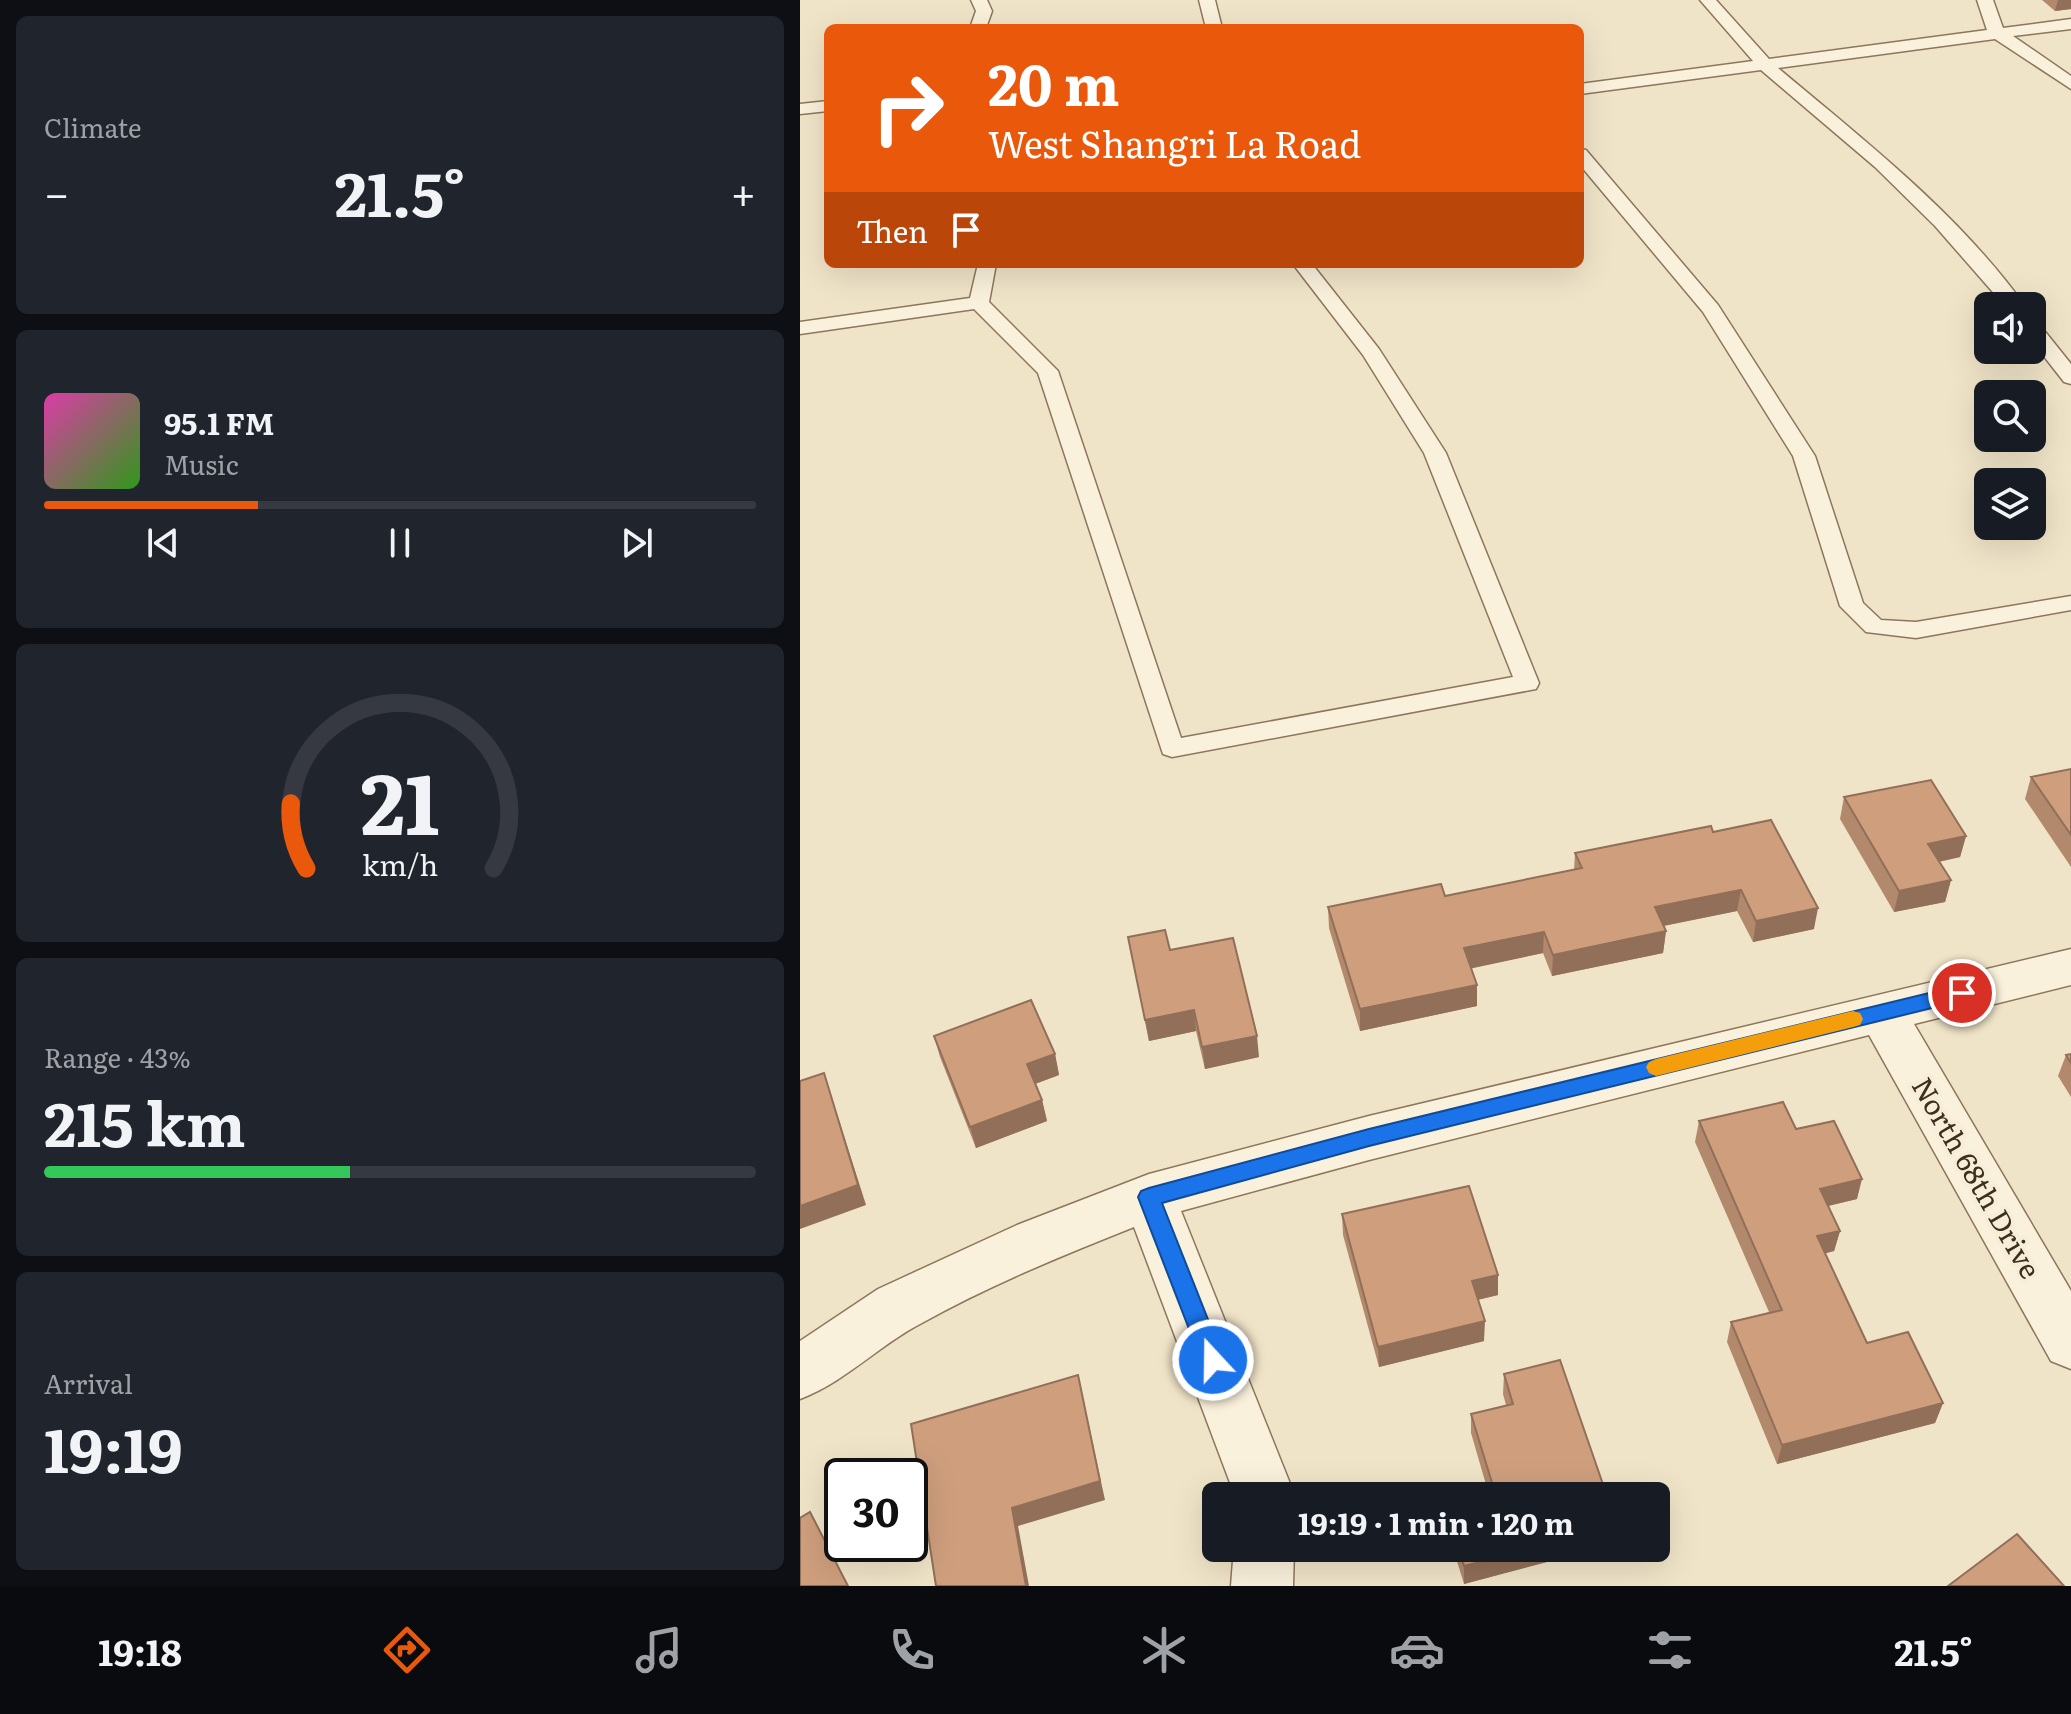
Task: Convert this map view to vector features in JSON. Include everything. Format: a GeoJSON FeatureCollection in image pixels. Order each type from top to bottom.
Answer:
{"type":"FeatureCollection","features":[{"type":"Feature","properties":{"kind":"street"},"geometry":{"type":"LineString","coordinates":[[800,1373],[898,1307],[1036,1242],[1149,1197],[1369,1138],[2071,967]]}},
{"type":"Feature","properties":{"kind":"street","name":"North 68th Drive"},"geometry":{"type":"LineString","coordinates":[[1881,1012],[2071,1343]]}},
{"type":"Feature","properties":{"kind":"street"},"geometry":{"type":"LineString","coordinates":[[1149,1197],[1260,1482]]}},
{"type":"Feature","properties":{"kind":"street"},"geometry":{"type":"LineString","coordinates":[[1262,1586],[1263,1562]]}},
{"type":"Feature","properties":{"kind":"lane"},"geometry":{"type":"LineString","coordinates":[[979,0],[984,11],[979,24]]}},
{"type":"Feature","properties":{"kind":"lane"},"geometry":{"type":"LineString","coordinates":[[1207,0],[1213,24]]}},
{"type":"Feature","properties":{"kind":"lane"},"geometry":{"type":"LineString","coordinates":[[1708,0],[1764,64],[1881,163],[1942,222],[2003,292]]}},
{"type":"Feature","properties":{"kind":"lane"},"geometry":{"type":"LineString","coordinates":[[1985,0],[1996,32],[2071,84]]}},
{"type":"Feature","properties":{"kind":"lane"},"geometry":{"type":"LineString","coordinates":[[1584,88],[2071,24]]}},
{"type":"Feature","properties":{"kind":"lane"},"geometry":{"type":"LineString","coordinates":[[800,109],[824,106]]}},
{"type":"Feature","properties":{"kind":"lane"},"geometry":{"type":"LineString","coordinates":[[1584,159],[1711,309],[1804,456],[1852,606],[1874,627],[1916,630],[2071,603]]}},
{"type":"Feature","properties":{"kind":"lane"},"geometry":{"type":"LineString","coordinates":[[979,303],[986,268]]}},
{"type":"Feature","properties":{"kind":"lane"},"geometry":{"type":"LineString","coordinates":[[979,303],[1048,371],[1172,748],[1527,683],[1435,453],[1372,353],[1305,268]]}},
{"type":"Feature","properties":{"kind":"lane"},"geometry":{"type":"LineString","coordinates":[[800,328],[979,303]]}},
{"type":"Feature","properties":{"kind":"lane"},"geometry":{"type":"LineString","coordinates":[[2046,346],[2071,378]]}},
{"type":"Feature","properties":{"kind":"building"},"geometry":{"type":"Polygon","coordinates":[[[2071,769],[2071,835],[2031,777],[2071,769]]]}},
{"type":"Feature","properties":{"kind":"building"},"geometry":{"type":"Polygon","coordinates":[[[1931,780],[1966,836],[1928,844],[1951,880],[1899,891],[1844,797],[1931,780]]]}},
{"type":"Feature","properties":{"kind":"building"},"geometry":{"type":"Polygon","coordinates":[[[1771,820],[1818,908],[1756,921],[1741,890],[1655,907],[1666,931],[1553,955],[1544,932],[1464,948],[1477,985],[1360,1009],[1328,907],[1441,884],[1445,896],[1582,868],[1575,853],[1711,826],[1713,832],[1771,820]]]}},
{"type":"Feature","properties":{"kind":"building"},"geometry":{"type":"Polygon","coordinates":[[[1165,930],[1170,950],[1233,938],[1257,1036],[1202,1047],[1194,1010],[1145,1020],[1128,937],[1165,930]]]}},
{"type":"Feature","properties":{"kind":"building"},"geometry":{"type":"Polygon","coordinates":[[[1031,1000],[1055,1054],[1027,1064],[1042,1100],[970,1127],[934,1036],[1031,1000]]]}},
{"type":"Feature","properties":{"kind":"building"},"geometry":{"type":"Polygon","coordinates":[[[824,1073],[858,1185],[800,1206],[800,1081],[824,1073]]]}},
{"type":"Feature","properties":{"kind":"building"},"geometry":{"type":"Polygon","coordinates":[[[1783,1102],[1796,1129],[1834,1121],[1862,1179],[1820,1189],[1840,1231],[1817,1236],[1867,1343],[1908,1332],[1943,1403],[1782,1445],[1731,1322],[1782,1310],[1699,1121],[1783,1102]]]}},
{"type":"Feature","properties":{"kind":"building"},"geometry":{"type":"Polygon","coordinates":[[[1469,1186],[1498,1275],[1472,1281],[1485,1321],[1378,1347],[1342,1214],[1469,1186]]]}},
{"type":"Feature","properties":{"kind":"building"},"geometry":{"type":"Polygon","coordinates":[[[1560,1360],[1602,1482],[1492,1482],[1471,1414],[1513,1404],[1504,1374],[1560,1360]]]}},
{"type":"Feature","properties":{"kind":"building"},"geometry":{"type":"Polygon","coordinates":[[[1078,1375],[1100,1481],[1012,1508],[1026,1586],[936,1586],[928,1534],[928,1458],[916,1458],[911,1424],[1078,1375]]]}},
{"type":"Feature","properties":{"kind":"building"},"geometry":{"type":"Polygon","coordinates":[[[810,1512],[824,1539],[824,1562],[836,1562],[848,1586],[800,1586],[800,1518],[810,1512]]]}},
{"type":"Feature","properties":{"kind":"building"},"geometry":{"type":"Polygon","coordinates":[[[2017,1534],[2064,1586],[1948,1586],[2017,1534]]]}},
{"type":"Feature","properties":{"kind":"slow traffic"},"geometry":{"type":"LineString","coordinates":[[1656,1067],[1853,1019]]}},
{"type":"Feature","properties":{"kind":"route"},"geometry":{"type":"LineString","coordinates":[[1213,1360],[1149,1197],[1369,1138],[1962,993]]}}]}
